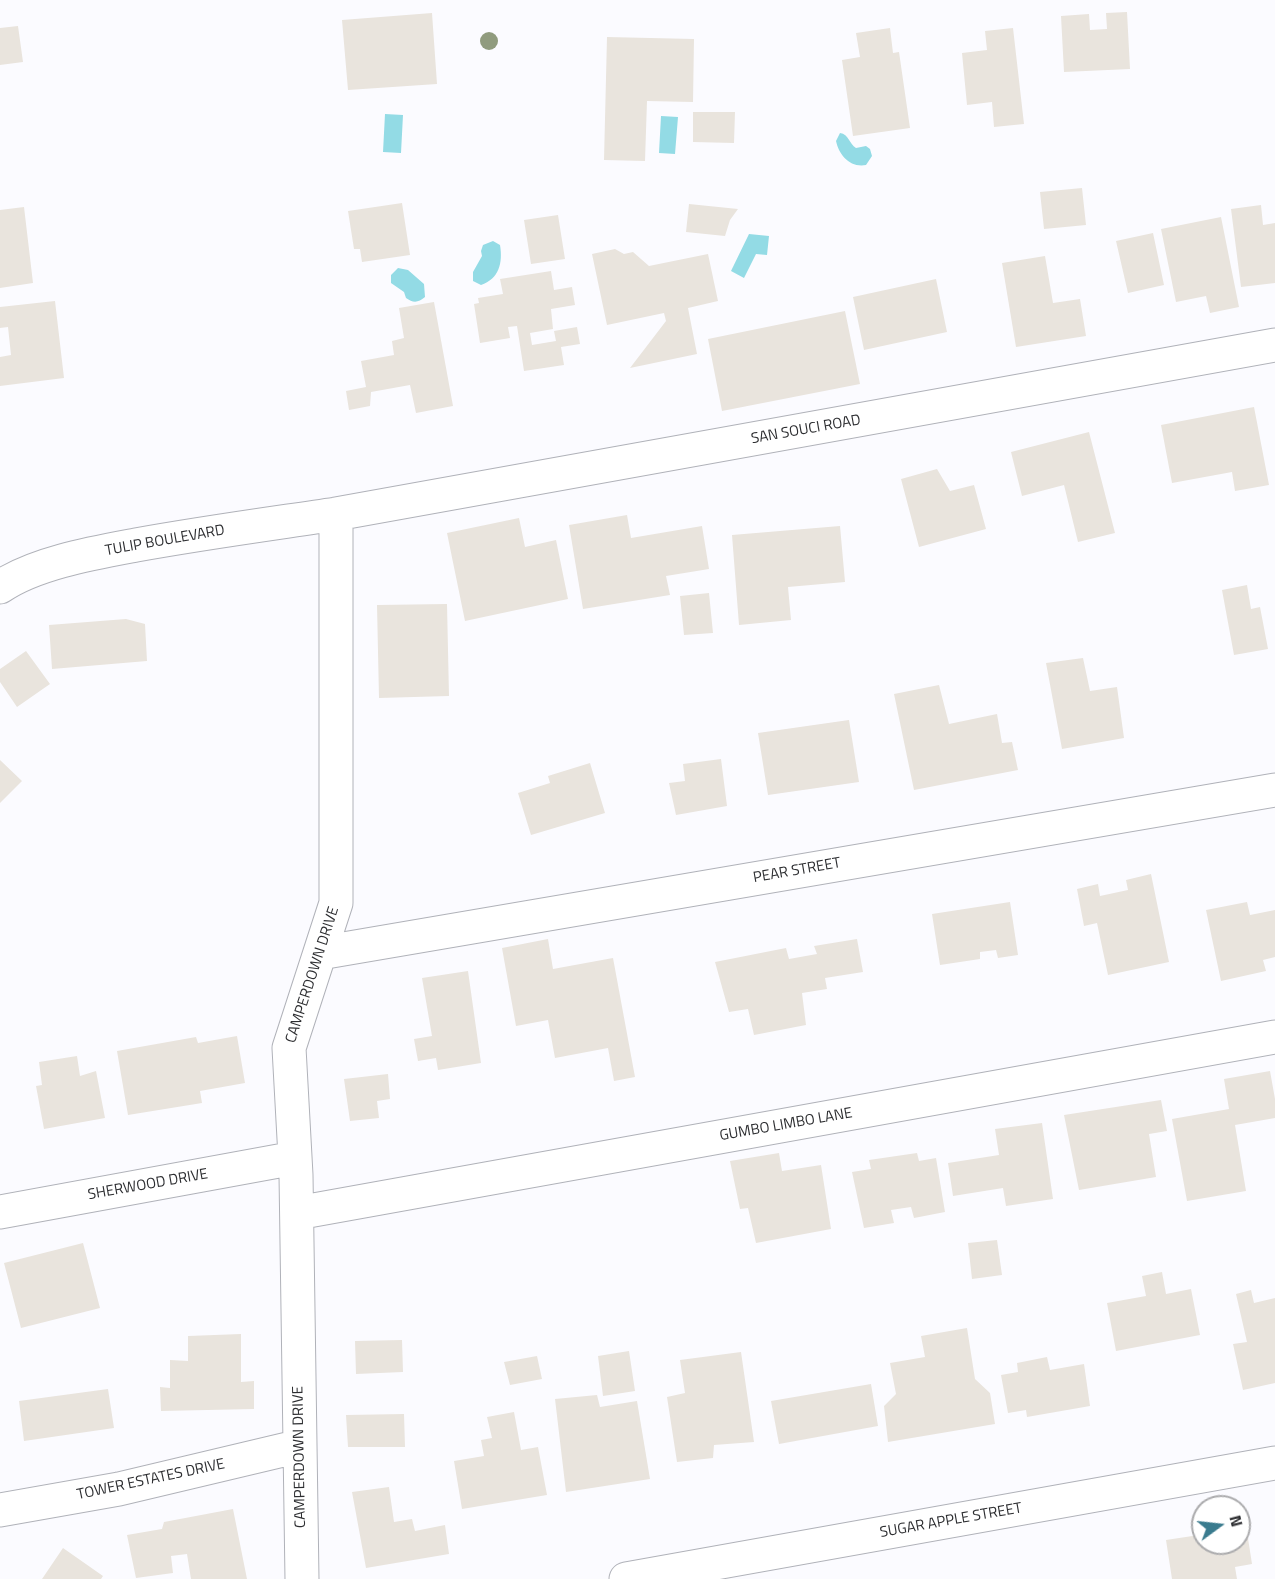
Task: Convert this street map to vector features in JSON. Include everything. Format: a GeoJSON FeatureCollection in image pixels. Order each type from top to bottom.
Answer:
{"type":"FeatureCollection","features":[{"type":"Feature","properties":{"kind":"street","name":"SAN SOUCI ROAD"},"geometry":{"type":"LineString","coordinates":[[336,514],[1275,345]]}},
{"type":"Feature","properties":{"kind":"street","name":"TULIP BOULEVARD"},"geometry":{"type":"LineString","coordinates":[[0,587],[15,577],[87,554],[184,536],[336,514]]}},
{"type":"Feature","properties":{"kind":"street","name":"CAMPERDOWN DRIVE"},"geometry":{"type":"LineString","coordinates":[[302,1579],[297,1213],[289,1048],[336,903],[336,514]]}},
{"type":"Feature","properties":{"kind":"street","name":"PEAR STREET"},"geometry":{"type":"LineString","coordinates":[[320,953],[1275,790]]}},
{"type":"Feature","properties":{"kind":"street","name":"GUMBO LIMBO LANE"},"geometry":{"type":"LineString","coordinates":[[297,1213],[1275,1037]]}},
{"type":"Feature","properties":{"kind":"street","name":"SHERWOOD DRIVE"},"geometry":{"type":"LineString","coordinates":[[0,1212],[295,1158]]}},
{"type":"Feature","properties":{"kind":"street","name":"TOWER ESTATES DRIVE"},"geometry":{"type":"LineString","coordinates":[[0,1510],[119,1489],[300,1446]]}},
{"type":"Feature","properties":{"kind":"street","name":"SUGAR APPLE STREET"},"geometry":{"type":"LineString","coordinates":[[626,1579],[1275,1463]]}},
{"type":"Feature","properties":{"kind":"water"},"geometry":{"type":"Polygon","coordinates":[[[385,114],[403,115],[401,153],[383,152],[385,114]]]}},
{"type":"Feature","properties":{"kind":"water"},"geometry":{"type":"Polygon","coordinates":[[[661,116],[678,117],[675,154],[659,153],[661,116]]]}},
{"type":"Feature","properties":{"kind":"water"},"geometry":{"type":"Polygon","coordinates":[[[840,133],[845,135],[856,148],[866,146],[870,149],[872,156],[866,165],[855,164],[843,156],[836,141],[840,133]]]}},
{"type":"Feature","properties":{"kind":"water"},"geometry":{"type":"Polygon","coordinates":[[[749,234],[769,236],[767,255],[756,254],[744,278],[731,271],[749,234]]]}},
{"type":"Feature","properties":{"kind":"water"},"geometry":{"type":"Polygon","coordinates":[[[493,241],[500,245],[500,264],[492,279],[481,285],[473,281],[473,272],[482,256],[483,245],[493,241]]]}},
{"type":"Feature","properties":{"kind":"water"},"geometry":{"type":"Polygon","coordinates":[[[398,268],[408,270],[424,284],[425,297],[416,302],[411,301],[406,298],[404,292],[391,283],[391,275],[398,268]]]}},
{"type":"Feature","properties":{"kind":"building"},"geometry":{"type":"Polygon","coordinates":[[[1127,12],[1130,69],[1064,72],[1061,16],[1089,14],[1090,30],[1107,29],[1106,13],[1127,12]]]}},
{"type":"Feature","properties":{"kind":"building"},"geometry":{"type":"Polygon","coordinates":[[[432,13],[437,84],[348,90],[342,20],[432,13]]]}},
{"type":"Feature","properties":{"kind":"building"},"geometry":{"type":"Polygon","coordinates":[[[18,26],[23,62],[0,65],[0,28],[18,26]]]}},
{"type":"Feature","properties":{"kind":"building"},"geometry":{"type":"Polygon","coordinates":[[[890,28],[893,53],[899,52],[910,128],[853,136],[842,60],[860,57],[856,33],[890,28]]]}},
{"type":"Feature","properties":{"kind":"building"},"geometry":{"type":"Polygon","coordinates":[[[1013,28],[1024,124],[994,127],[992,102],[967,105],[962,53],[987,50],[985,31],[1013,28]]]}},
{"type":"Feature","properties":{"kind":"building"},"geometry":{"type":"Polygon","coordinates":[[[607,37],[694,39],[693,102],[647,101],[645,161],[604,160],[607,37]]]}},
{"type":"Feature","properties":{"kind":"building"},"geometry":{"type":"Polygon","coordinates":[[[693,112],[735,112],[734,143],[693,142],[693,112]]]}},
{"type":"Feature","properties":{"kind":"building"},"geometry":{"type":"Polygon","coordinates":[[[1082,188],[1086,225],[1044,229],[1040,192],[1082,188]]]}},
{"type":"Feature","properties":{"kind":"building"},"geometry":{"type":"Polygon","coordinates":[[[402,203],[410,255],[362,262],[360,249],[354,249],[348,211],[402,203]]]}},
{"type":"Feature","properties":{"kind":"building"},"geometry":{"type":"Polygon","coordinates":[[[689,204],[738,209],[730,220],[725,236],[686,232],[689,204]]]}},
{"type":"Feature","properties":{"kind":"building"},"geometry":{"type":"Polygon","coordinates":[[[1261,205],[1263,225],[1275,223],[1275,283],[1241,287],[1231,209],[1261,205]]]}},
{"type":"Feature","properties":{"kind":"building"},"geometry":{"type":"Polygon","coordinates":[[[24,207],[33,283],[0,288],[0,210],[24,207]]]}},
{"type":"Feature","properties":{"kind":"building"},"geometry":{"type":"Polygon","coordinates":[[[558,215],[565,259],[531,264],[524,220],[558,215]]]}},
{"type":"Feature","properties":{"kind":"building"},"geometry":{"type":"Polygon","coordinates":[[[1221,217],[1239,307],[1210,313],[1206,296],[1176,302],[1161,229],[1221,217]]]}},
{"type":"Feature","properties":{"kind":"building"},"geometry":{"type":"Polygon","coordinates":[[[1153,233],[1164,285],[1128,293],[1116,241],[1153,233]]]}},
{"type":"Feature","properties":{"kind":"building"},"geometry":{"type":"Polygon","coordinates":[[[615,249],[624,254],[633,252],[649,266],[708,254],[718,301],[688,308],[697,354],[630,368],[666,321],[664,313],[607,325],[592,254],[615,249]]]}},
{"type":"Feature","properties":{"kind":"building"},"geometry":{"type":"Polygon","coordinates":[[[1045,256],[1053,303],[1080,299],[1086,336],[1016,347],[1002,263],[1045,256]]]}},
{"type":"Feature","properties":{"kind":"building"},"geometry":{"type":"Polygon","coordinates":[[[551,271],[554,290],[572,287],[575,305],[551,309],[553,329],[530,333],[532,345],[556,341],[554,331],[577,327],[580,344],[561,347],[564,365],[524,371],[517,326],[508,327],[510,338],[480,343],[474,304],[479,303],[478,298],[503,294],[500,279],[551,271]]]}},
{"type":"Feature","properties":{"kind":"building"},"geometry":{"type":"Polygon","coordinates":[[[936,279],[947,332],[864,350],[853,297],[936,279]]]}},
{"type":"Feature","properties":{"kind":"building"},"geometry":{"type":"Polygon","coordinates":[[[55,301],[64,378],[0,386],[0,357],[11,355],[8,327],[0,328],[0,307],[55,301]]]}},
{"type":"Feature","properties":{"kind":"building"},"geometry":{"type":"Polygon","coordinates":[[[434,302],[453,406],[416,413],[410,385],[371,392],[370,406],[349,410],[346,391],[366,387],[361,361],[394,355],[392,341],[404,338],[399,308],[434,302]]]}},
{"type":"Feature","properties":{"kind":"building"},"geometry":{"type":"Polygon","coordinates":[[[845,311],[860,384],[722,411],[708,339],[845,311]]]}},
{"type":"Feature","properties":{"kind":"building"},"geometry":{"type":"Polygon","coordinates":[[[1254,407],[1269,485],[1235,491],[1232,472],[1172,483],[1161,425],[1254,407]]]}},
{"type":"Feature","properties":{"kind":"building"},"geometry":{"type":"Polygon","coordinates":[[[1089,432],[1115,533],[1078,542],[1064,485],[1022,496],[1011,452],[1089,432]]]}},
{"type":"Feature","properties":{"kind":"building"},"geometry":{"type":"Polygon","coordinates":[[[937,469],[950,491],[974,485],[986,529],[919,547],[901,479],[937,469]]]}},
{"type":"Feature","properties":{"kind":"building"},"geometry":{"type":"Polygon","coordinates":[[[627,515],[631,538],[702,526],[709,569],[666,576],[670,595],[583,609],[569,525],[627,515]]]}},
{"type":"Feature","properties":{"kind":"building"},"geometry":{"type":"Polygon","coordinates":[[[519,518],[525,547],[556,540],[568,599],[465,621],[447,533],[519,518]]]}},
{"type":"Feature","properties":{"kind":"building"},"geometry":{"type":"Polygon","coordinates":[[[840,526],[845,582],[788,587],[791,620],[739,625],[732,535],[840,526]]]}},
{"type":"Feature","properties":{"kind":"building"},"geometry":{"type":"Polygon","coordinates":[[[1247,585],[1251,609],[1260,607],[1268,649],[1234,655],[1222,590],[1247,585]]]}},
{"type":"Feature","properties":{"kind":"building"},"geometry":{"type":"Polygon","coordinates":[[[709,593],[713,633],[684,635],[680,596],[709,593]]]}},
{"type":"Feature","properties":{"kind":"building"},"geometry":{"type":"Polygon","coordinates":[[[447,604],[449,696],[379,698],[377,605],[447,604]]]}},
{"type":"Feature","properties":{"kind":"building"},"geometry":{"type":"Polygon","coordinates":[[[126,619],[145,624],[147,661],[52,669],[49,625],[126,619]]]}},
{"type":"Feature","properties":{"kind":"building"},"geometry":{"type":"Polygon","coordinates":[[[26,651],[50,684],[17,707],[0,682],[0,669],[26,651]]]}},
{"type":"Feature","properties":{"kind":"building"},"geometry":{"type":"Polygon","coordinates":[[[1083,658],[1090,691],[1117,687],[1124,738],[1062,749],[1046,663],[1083,658]]]}},
{"type":"Feature","properties":{"kind":"building"},"geometry":{"type":"Polygon","coordinates":[[[939,685],[949,724],[997,714],[1002,743],[1012,742],[1018,770],[914,790],[894,694],[939,685]]]}},
{"type":"Feature","properties":{"kind":"building"},"geometry":{"type":"Polygon","coordinates":[[[849,720],[859,782],[768,795],[758,733],[849,720]]]}},
{"type":"Feature","properties":{"kind":"building"},"geometry":{"type":"Polygon","coordinates":[[[721,759],[727,806],[676,815],[669,783],[685,781],[683,764],[721,759]]]}},
{"type":"Feature","properties":{"kind":"building"},"geometry":{"type":"Polygon","coordinates":[[[0,760],[22,781],[0,803],[0,760]]]}},
{"type":"Feature","properties":{"kind":"building"},"geometry":{"type":"Polygon","coordinates":[[[590,763],[605,813],[531,835],[518,793],[550,783],[548,776],[590,763]]]}},
{"type":"Feature","properties":{"kind":"building"},"geometry":{"type":"Polygon","coordinates":[[[1151,874],[1169,962],[1108,975],[1097,923],[1084,926],[1077,889],[1098,884],[1100,896],[1128,890],[1126,880],[1151,874]]]}},
{"type":"Feature","properties":{"kind":"building"},"geometry":{"type":"Polygon","coordinates":[[[1010,902],[1018,955],[998,958],[996,950],[980,952],[980,959],[940,965],[932,914],[1010,902]]]}},
{"type":"Feature","properties":{"kind":"building"},"geometry":{"type":"Polygon","coordinates":[[[1247,902],[1250,915],[1275,910],[1275,957],[1263,960],[1266,971],[1221,981],[1206,910],[1247,902]]]}},
{"type":"Feature","properties":{"kind":"building"},"geometry":{"type":"Polygon","coordinates":[[[548,939],[553,969],[613,958],[635,1077],[614,1081],[608,1048],[555,1058],[548,1020],[516,1026],[502,948],[548,939]]]}},
{"type":"Feature","properties":{"kind":"building"},"geometry":{"type":"Polygon","coordinates":[[[857,939],[863,972],[825,978],[827,989],[802,993],[806,1025],[754,1035],[748,1009],[729,1012],[715,962],[786,948],[789,959],[817,954],[814,946],[857,939]]]}},
{"type":"Feature","properties":{"kind":"building"},"geometry":{"type":"Polygon","coordinates":[[[468,971],[481,1063],[438,1070],[436,1058],[418,1061],[414,1039],[432,1036],[422,978],[468,971]]]}},
{"type":"Feature","properties":{"kind":"building"},"geometry":{"type":"Polygon","coordinates":[[[237,1036],[245,1083],[200,1091],[202,1103],[128,1115],[117,1051],[196,1037],[198,1043],[237,1036]]]}},
{"type":"Feature","properties":{"kind":"building"},"geometry":{"type":"Polygon","coordinates":[[[77,1056],[80,1076],[96,1071],[105,1118],[44,1129],[36,1086],[42,1085],[39,1062],[77,1056]]]}},
{"type":"Feature","properties":{"kind":"building"},"geometry":{"type":"Polygon","coordinates":[[[1270,1071],[1275,1099],[1275,1118],[1235,1125],[1246,1191],[1187,1201],[1172,1119],[1229,1109],[1224,1079],[1270,1071]]]}},
{"type":"Feature","properties":{"kind":"building"},"geometry":{"type":"Polygon","coordinates":[[[388,1074],[390,1099],[377,1101],[379,1118],[350,1121],[344,1079],[388,1074]]]}},
{"type":"Feature","properties":{"kind":"building"},"geometry":{"type":"Polygon","coordinates":[[[1161,1100],[1167,1131],[1149,1134],[1156,1177],[1079,1190],[1064,1115],[1161,1100]]]}},
{"type":"Feature","properties":{"kind":"building"},"geometry":{"type":"Polygon","coordinates":[[[1042,1123],[1053,1199],[1006,1206],[1003,1188],[953,1196],[948,1163],[999,1155],[995,1129],[1042,1123]]]}},
{"type":"Feature","properties":{"kind":"building"},"geometry":{"type":"Polygon","coordinates":[[[779,1153],[782,1171],[821,1165],[831,1229],[756,1243],[748,1208],[740,1209],[730,1161],[779,1153]]]}},
{"type":"Feature","properties":{"kind":"building"},"geometry":{"type":"Polygon","coordinates":[[[917,1153],[919,1161],[936,1158],[945,1212],[914,1218],[911,1207],[891,1210],[894,1223],[864,1228],[852,1172],[871,1169],[869,1160],[917,1153]]]}},
{"type":"Feature","properties":{"kind":"building"},"geometry":{"type":"Polygon","coordinates":[[[997,1240],[1002,1275],[972,1279],[968,1243],[997,1240]]]}},
{"type":"Feature","properties":{"kind":"building"},"geometry":{"type":"Polygon","coordinates":[[[83,1243],[100,1308],[21,1328],[4,1263],[83,1243]]]}},
{"type":"Feature","properties":{"kind":"building"},"geometry":{"type":"Polygon","coordinates":[[[1162,1272],[1166,1294],[1191,1289],[1200,1335],[1116,1351],[1107,1303],[1146,1296],[1142,1276],[1162,1272]]]}},
{"type":"Feature","properties":{"kind":"building"},"geometry":{"type":"Polygon","coordinates":[[[1251,1290],[1254,1303],[1275,1298],[1275,1383],[1243,1390],[1233,1344],[1247,1342],[1236,1294],[1251,1290]]]}},
{"type":"Feature","properties":{"kind":"building"},"geometry":{"type":"Polygon","coordinates":[[[967,1328],[975,1379],[990,1393],[995,1424],[888,1442],[884,1406],[896,1394],[890,1363],[925,1357],[921,1336],[967,1328]]]}},
{"type":"Feature","properties":{"kind":"building"},"geometry":{"type":"Polygon","coordinates":[[[241,1334],[241,1382],[254,1381],[254,1409],[161,1411],[160,1387],[170,1388],[170,1360],[188,1361],[188,1336],[241,1334]]]}},
{"type":"Feature","properties":{"kind":"building"},"geometry":{"type":"Polygon","coordinates":[[[402,1340],[403,1372],[356,1374],[355,1341],[402,1340]]]}},
{"type":"Feature","properties":{"kind":"building"},"geometry":{"type":"Polygon","coordinates":[[[629,1351],[635,1391],[603,1396],[598,1356],[629,1351]]]}},
{"type":"Feature","properties":{"kind":"building"},"geometry":{"type":"Polygon","coordinates":[[[741,1352],[754,1442],[714,1445],[713,1458],[677,1462],[667,1397],[685,1393],[680,1360],[741,1352]]]}},
{"type":"Feature","properties":{"kind":"building"},"geometry":{"type":"Polygon","coordinates":[[[537,1356],[542,1379],[510,1385],[504,1362],[537,1356]]]}},
{"type":"Feature","properties":{"kind":"building"},"geometry":{"type":"Polygon","coordinates":[[[1047,1357],[1050,1370],[1084,1364],[1090,1406],[1027,1417],[1026,1410],[1008,1413],[1001,1375],[1018,1372],[1017,1363],[1047,1357]]]}},
{"type":"Feature","properties":{"kind":"building"},"geometry":{"type":"Polygon","coordinates":[[[871,1384],[878,1426],[779,1444],[771,1401],[871,1384]]]}},
{"type":"Feature","properties":{"kind":"building"},"geometry":{"type":"Polygon","coordinates":[[[108,1389],[114,1428],[24,1441],[19,1401],[108,1389]]]}},
{"type":"Feature","properties":{"kind":"building"},"geometry":{"type":"Polygon","coordinates":[[[597,1395],[600,1407],[637,1401],[650,1479],[566,1492],[555,1399],[597,1395]]]}},
{"type":"Feature","properties":{"kind":"building"},"geometry":{"type":"Polygon","coordinates":[[[514,1412],[521,1450],[538,1447],[547,1495],[462,1509],[454,1461],[484,1456],[481,1440],[492,1438],[487,1417],[514,1412]]]}},
{"type":"Feature","properties":{"kind":"building"},"geometry":{"type":"Polygon","coordinates":[[[404,1414],[405,1447],[348,1447],[346,1415],[404,1414]]]}},
{"type":"Feature","properties":{"kind":"building"},"geometry":{"type":"Polygon","coordinates":[[[389,1487],[394,1522],[412,1519],[415,1531],[445,1525],[449,1554],[366,1568],[352,1492],[389,1487]]]}},
{"type":"Feature","properties":{"kind":"building"},"geometry":{"type":"Polygon","coordinates":[[[233,1509],[247,1579],[191,1579],[187,1554],[171,1556],[173,1573],[136,1578],[127,1535],[162,1529],[164,1522],[233,1509]]]}},
{"type":"Feature","properties":{"kind":"building"},"geometry":{"type":"Polygon","coordinates":[[[1191,1536],[1191,1555],[1251,1555],[1252,1564],[1235,1567],[1237,1579],[1172,1579],[1166,1540],[1191,1536]]]}},
{"type":"Feature","properties":{"kind":"building"},"geometry":{"type":"Polygon","coordinates":[[[63,1548],[103,1576],[101,1579],[42,1579],[63,1548]]]}}]}
